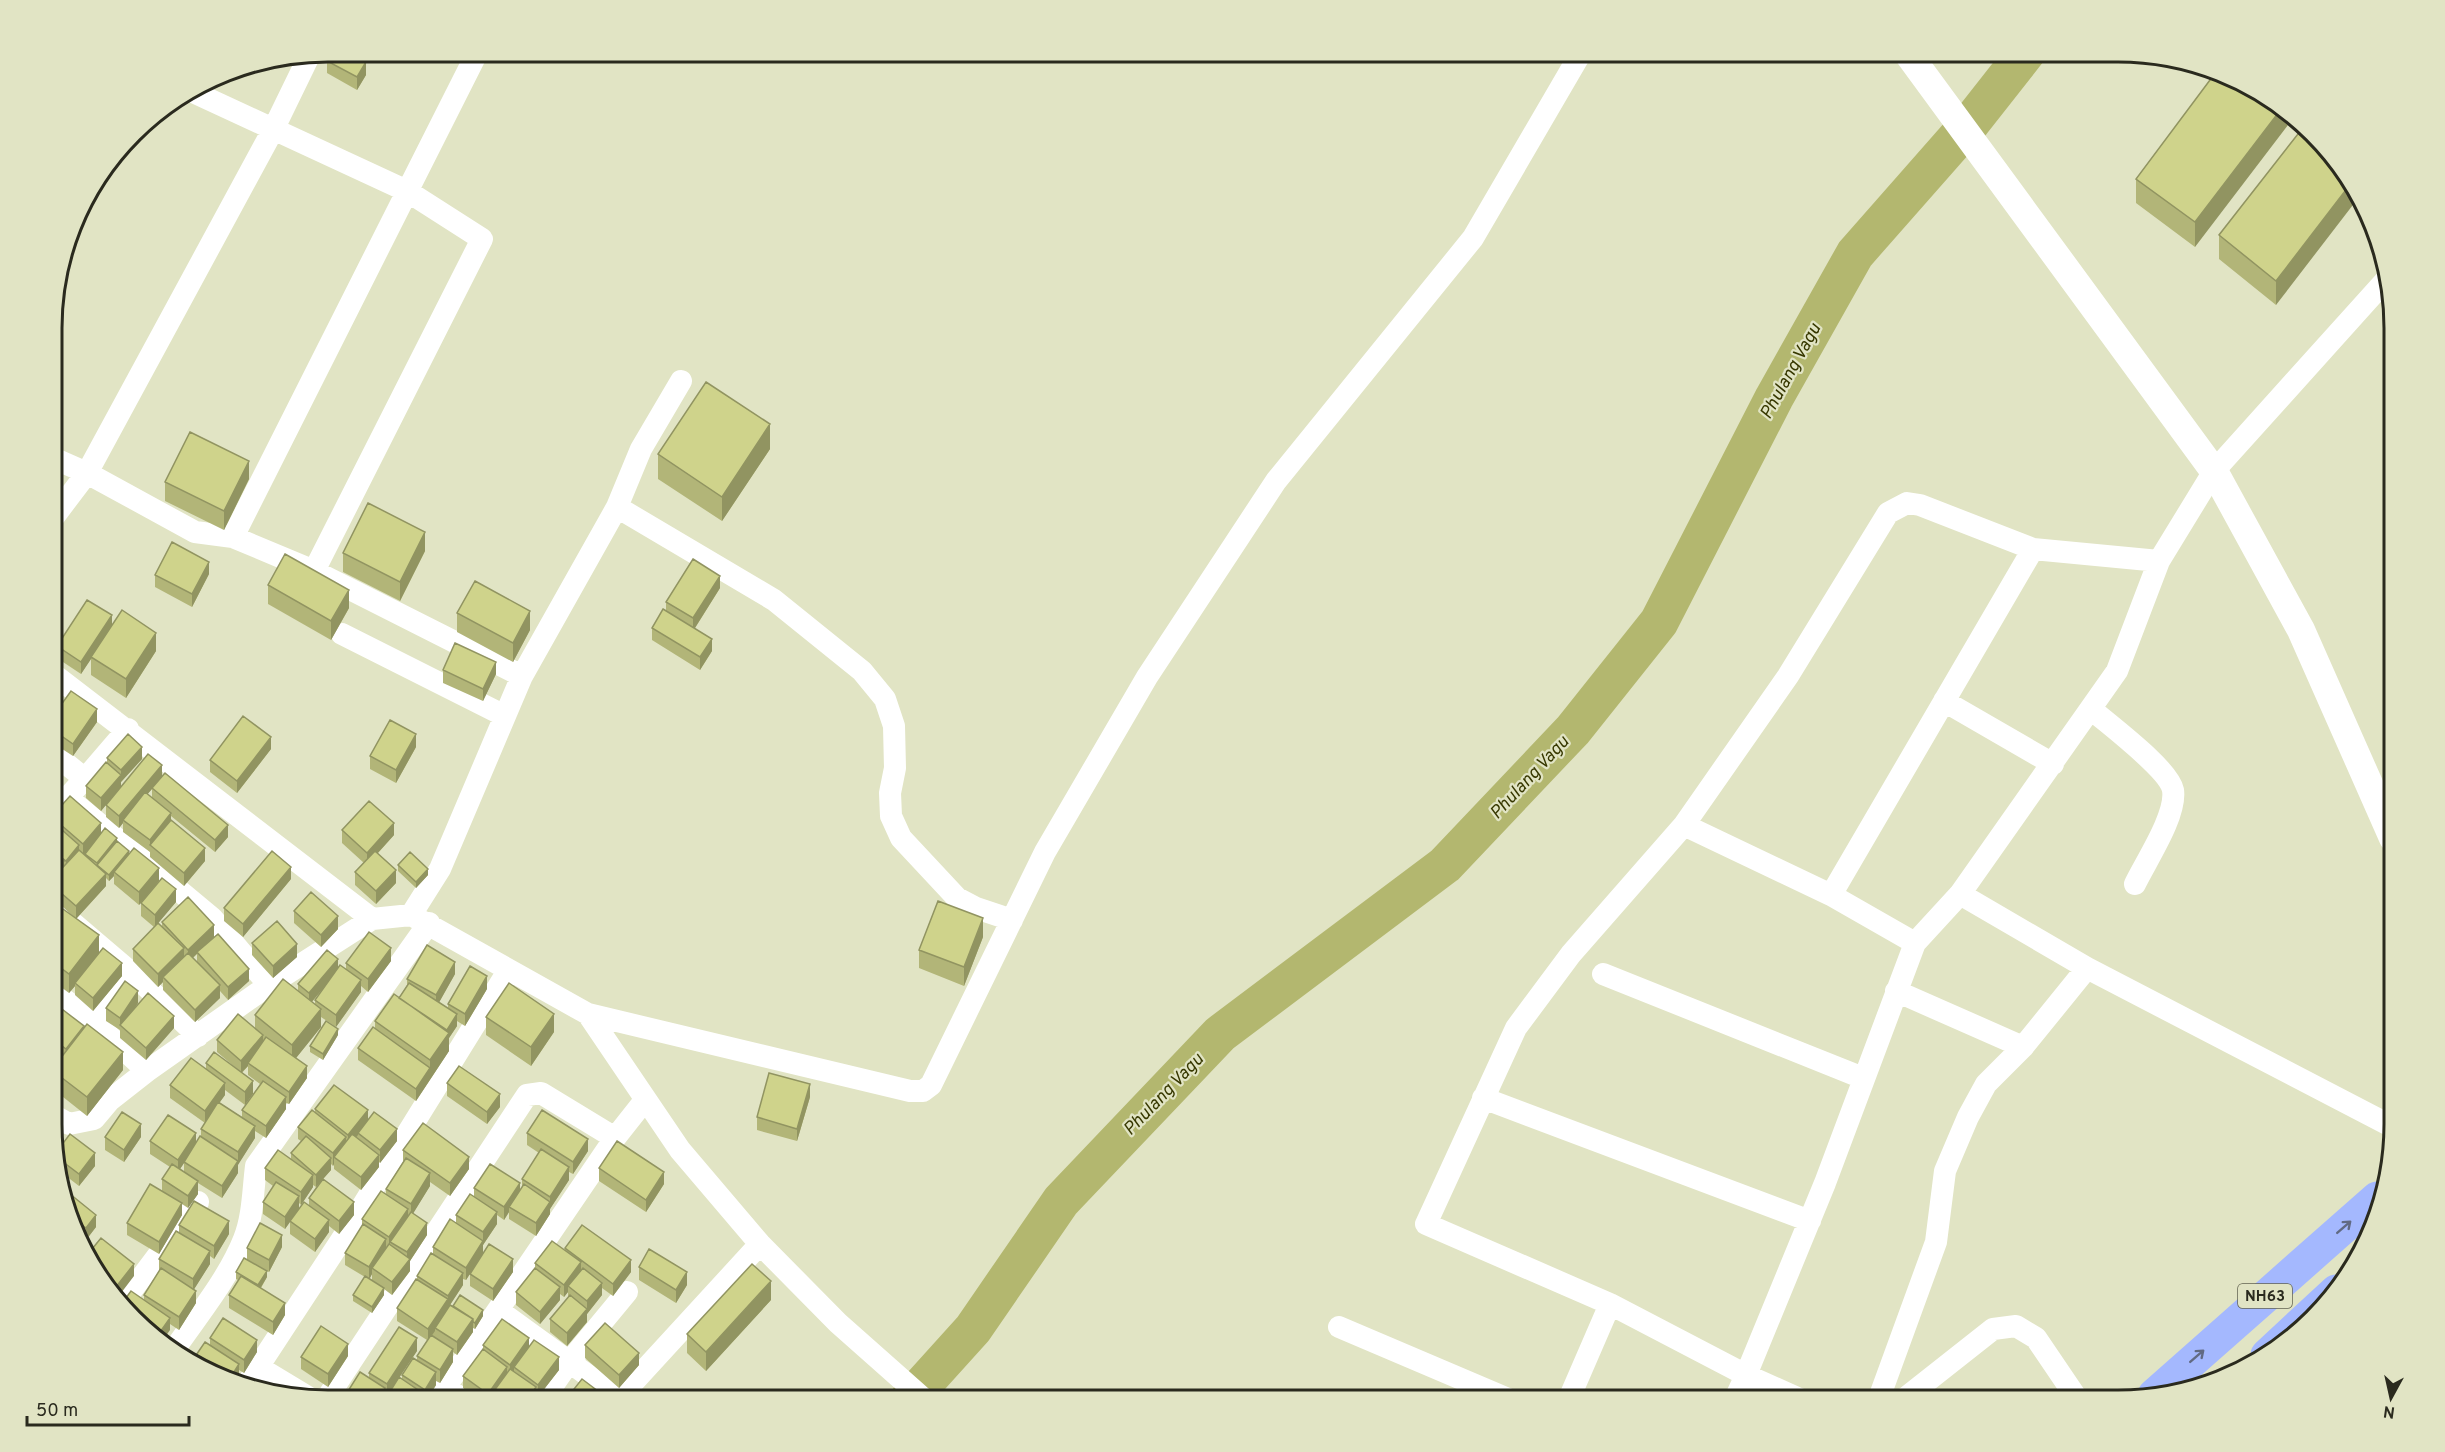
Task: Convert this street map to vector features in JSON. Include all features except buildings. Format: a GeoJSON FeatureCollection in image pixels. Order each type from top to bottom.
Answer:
{"type":"FeatureCollection","features":[{"type":"Feature","properties":{"kind":"highway","name":"NH63"},"geometry":{"type":"LineString","coordinates":[[2164,1386],[2371,1203]]}},
{"type":"Feature","properties":{"kind":"street"},"geometry":{"type":"LineString","coordinates":[[62,506],[87,473],[274,128],[306,62]]}},
{"type":"Feature","properties":{"kind":"street"},"geometry":{"type":"LineString","coordinates":[[233,537],[472,62]]}},
{"type":"Feature","properties":{"kind":"street"},"geometry":{"type":"LineString","coordinates":[[62,1120],[69,1124],[94,1119],[110,1100],[147,1071],[268,985],[372,919],[420,919],[508,971],[588,1014],[910,1091],[923,1091],[931,1085],[1045,852],[1160,658],[1276,481],[1473,238],[1576,62]]}},
{"type":"Feature","properties":{"kind":"street"},"geometry":{"type":"LineString","coordinates":[[1914,62],[2020,210],[2214,471],[2301,630],[2384,818]]}},
{"type":"Feature","properties":{"kind":"street"},"geometry":{"type":"LineString","coordinates":[[199,95],[407,191],[482,238],[314,571]]}},
{"type":"Feature","properties":{"kind":"street"},"geometry":{"type":"LineString","coordinates":[[1739,1390],[1810,1221],[1915,943],[1960,894],[2117,671],[2159,561],[2214,471],[2380,287]]}},
{"type":"Feature","properties":{"kind":"street"},"geometry":{"type":"LineString","coordinates":[[178,1344],[223,1278],[244,1239],[251,1213],[256,1166],[420,919],[522,676],[616,507],[640,449],[681,381]]}},
{"type":"Feature","properties":{"kind":"street"},"geometry":{"type":"LineString","coordinates":[[62,463],[87,473],[195,532],[233,537],[314,571],[522,676]]}},
{"type":"Feature","properties":{"kind":"street"},"geometry":{"type":"LineString","coordinates":[[1779,1390],[1610,1304],[1426,1224],[1483,1098],[1516,1028],[1571,954],[1684,825],[1788,676],[1888,513],[1907,503],[1920,505],[2033,549],[2159,561]]}},
{"type":"Feature","properties":{"kind":"street"},"geometry":{"type":"LineString","coordinates":[[616,507],[774,600],[862,671],[885,699],[894,726],[895,768],[890,793],[891,816],[901,838],[957,898],[976,908],[1012,920]]}},
{"type":"Feature","properties":{"kind":"street"},"geometry":{"type":"LineString","coordinates":[[1831,895],[2033,549]]}},
{"type":"Feature","properties":{"kind":"street"},"geometry":{"type":"LineString","coordinates":[[342,634],[505,716]]}},
{"type":"Feature","properties":{"kind":"street"},"geometry":{"type":"LineString","coordinates":[[62,681],[128,729],[372,919]]}},
{"type":"Feature","properties":{"kind":"street"},"geometry":{"type":"LineString","coordinates":[[1944,701],[2053,764]]}},
{"type":"Feature","properties":{"kind":"street"},"geometry":{"type":"LineString","coordinates":[[2091,709],[2165,772],[2173,789],[2171,811],[2135,884]]}},
{"type":"Feature","properties":{"kind":"street"},"geometry":{"type":"LineString","coordinates":[[62,805],[128,729]]}},
{"type":"Feature","properties":{"kind":"street"},"geometry":{"type":"LineString","coordinates":[[62,760],[85,778]]}},
{"type":"Feature","properties":{"kind":"street"},"geometry":{"type":"LineString","coordinates":[[62,807],[212,918],[268,985]]}},
{"type":"Feature","properties":{"kind":"street"},"geometry":{"type":"LineString","coordinates":[[1684,825],[1831,895],[1915,943]]}},
{"type":"Feature","properties":{"kind":"street"},"geometry":{"type":"LineString","coordinates":[[1960,894],[2087,968],[2384,1122]]}},
{"type":"Feature","properties":{"kind":"street"},"geometry":{"type":"LineString","coordinates":[[62,914],[134,975],[198,1036]]}},
{"type":"Feature","properties":{"kind":"street"},"geometry":{"type":"LineString","coordinates":[[1882,1390],[1936,1242],[1946,1171],[1968,1117],[1986,1084],[2023,1047],[2087,968]]}},
{"type":"Feature","properties":{"kind":"street"},"geometry":{"type":"LineString","coordinates":[[251,1379],[342,1239],[508,971]]}},
{"type":"Feature","properties":{"kind":"street"},"geometry":{"type":"LineString","coordinates":[[1603,974],[1863,1078]]}},
{"type":"Feature","properties":{"kind":"street"},"geometry":{"type":"LineString","coordinates":[[93,1021],[134,975]]}},
{"type":"Feature","properties":{"kind":"street"},"geometry":{"type":"LineString","coordinates":[[1896,991],[2023,1047]]}},
{"type":"Feature","properties":{"kind":"street"},"geometry":{"type":"LineString","coordinates":[[62,998],[93,1021],[147,1071]]}},
{"type":"Feature","properties":{"kind":"street"},"geometry":{"type":"LineString","coordinates":[[588,1014],[680,1150],[760,1244],[838,1323],[914,1390]]}},
{"type":"Feature","properties":{"kind":"street"},"geometry":{"type":"LineString","coordinates":[[332,1390],[527,1095],[541,1093],[615,1138]]}},
{"type":"Feature","properties":{"kind":"street"},"geometry":{"type":"LineString","coordinates":[[1483,1098],[1810,1221]]}},
{"type":"Feature","properties":{"kind":"street"},"geometry":{"type":"LineString","coordinates":[[444,1390],[615,1138],[645,1100]]}},
{"type":"Feature","properties":{"kind":"street"},"geometry":{"type":"LineString","coordinates":[[126,1298],[198,1202]]}},
{"type":"Feature","properties":{"kind":"street"},"geometry":{"type":"LineString","coordinates":[[626,1390],[760,1244]]}},
{"type":"Feature","properties":{"kind":"street"},"geometry":{"type":"LineString","coordinates":[[550,1390],[570,1361],[627,1292]]}},
{"type":"Feature","properties":{"kind":"street"},"geometry":{"type":"LineString","coordinates":[[1573,1390],[1610,1304]]}},
{"type":"Feature","properties":{"kind":"street"},"geometry":{"type":"LineString","coordinates":[[498,1310],[570,1361],[605,1390]]}},
{"type":"Feature","properties":{"kind":"street"},"geometry":{"type":"LineString","coordinates":[[1917,1390],[1994,1329],[2016,1326],[2036,1338],[2071,1390]]}},
{"type":"Feature","properties":{"kind":"street"},"geometry":{"type":"LineString","coordinates":[[1340,1327],[1487,1390]]}},
{"type":"Feature","properties":{"kind":"street"},"geometry":{"type":"LineString","coordinates":[[258,1367],[293,1388]]}},
{"type":"Feature","properties":{"kind":"waterway","name":"Phulang Vagu"},"geometry":{"type":"LineString","coordinates":[[918,1390],[973,1329],[1061,1201],[1220,1034],[1445,865],[1573,730],[1659,622],[1774,398],[1855,254],[1972,121],[2018,62]]}}]}
